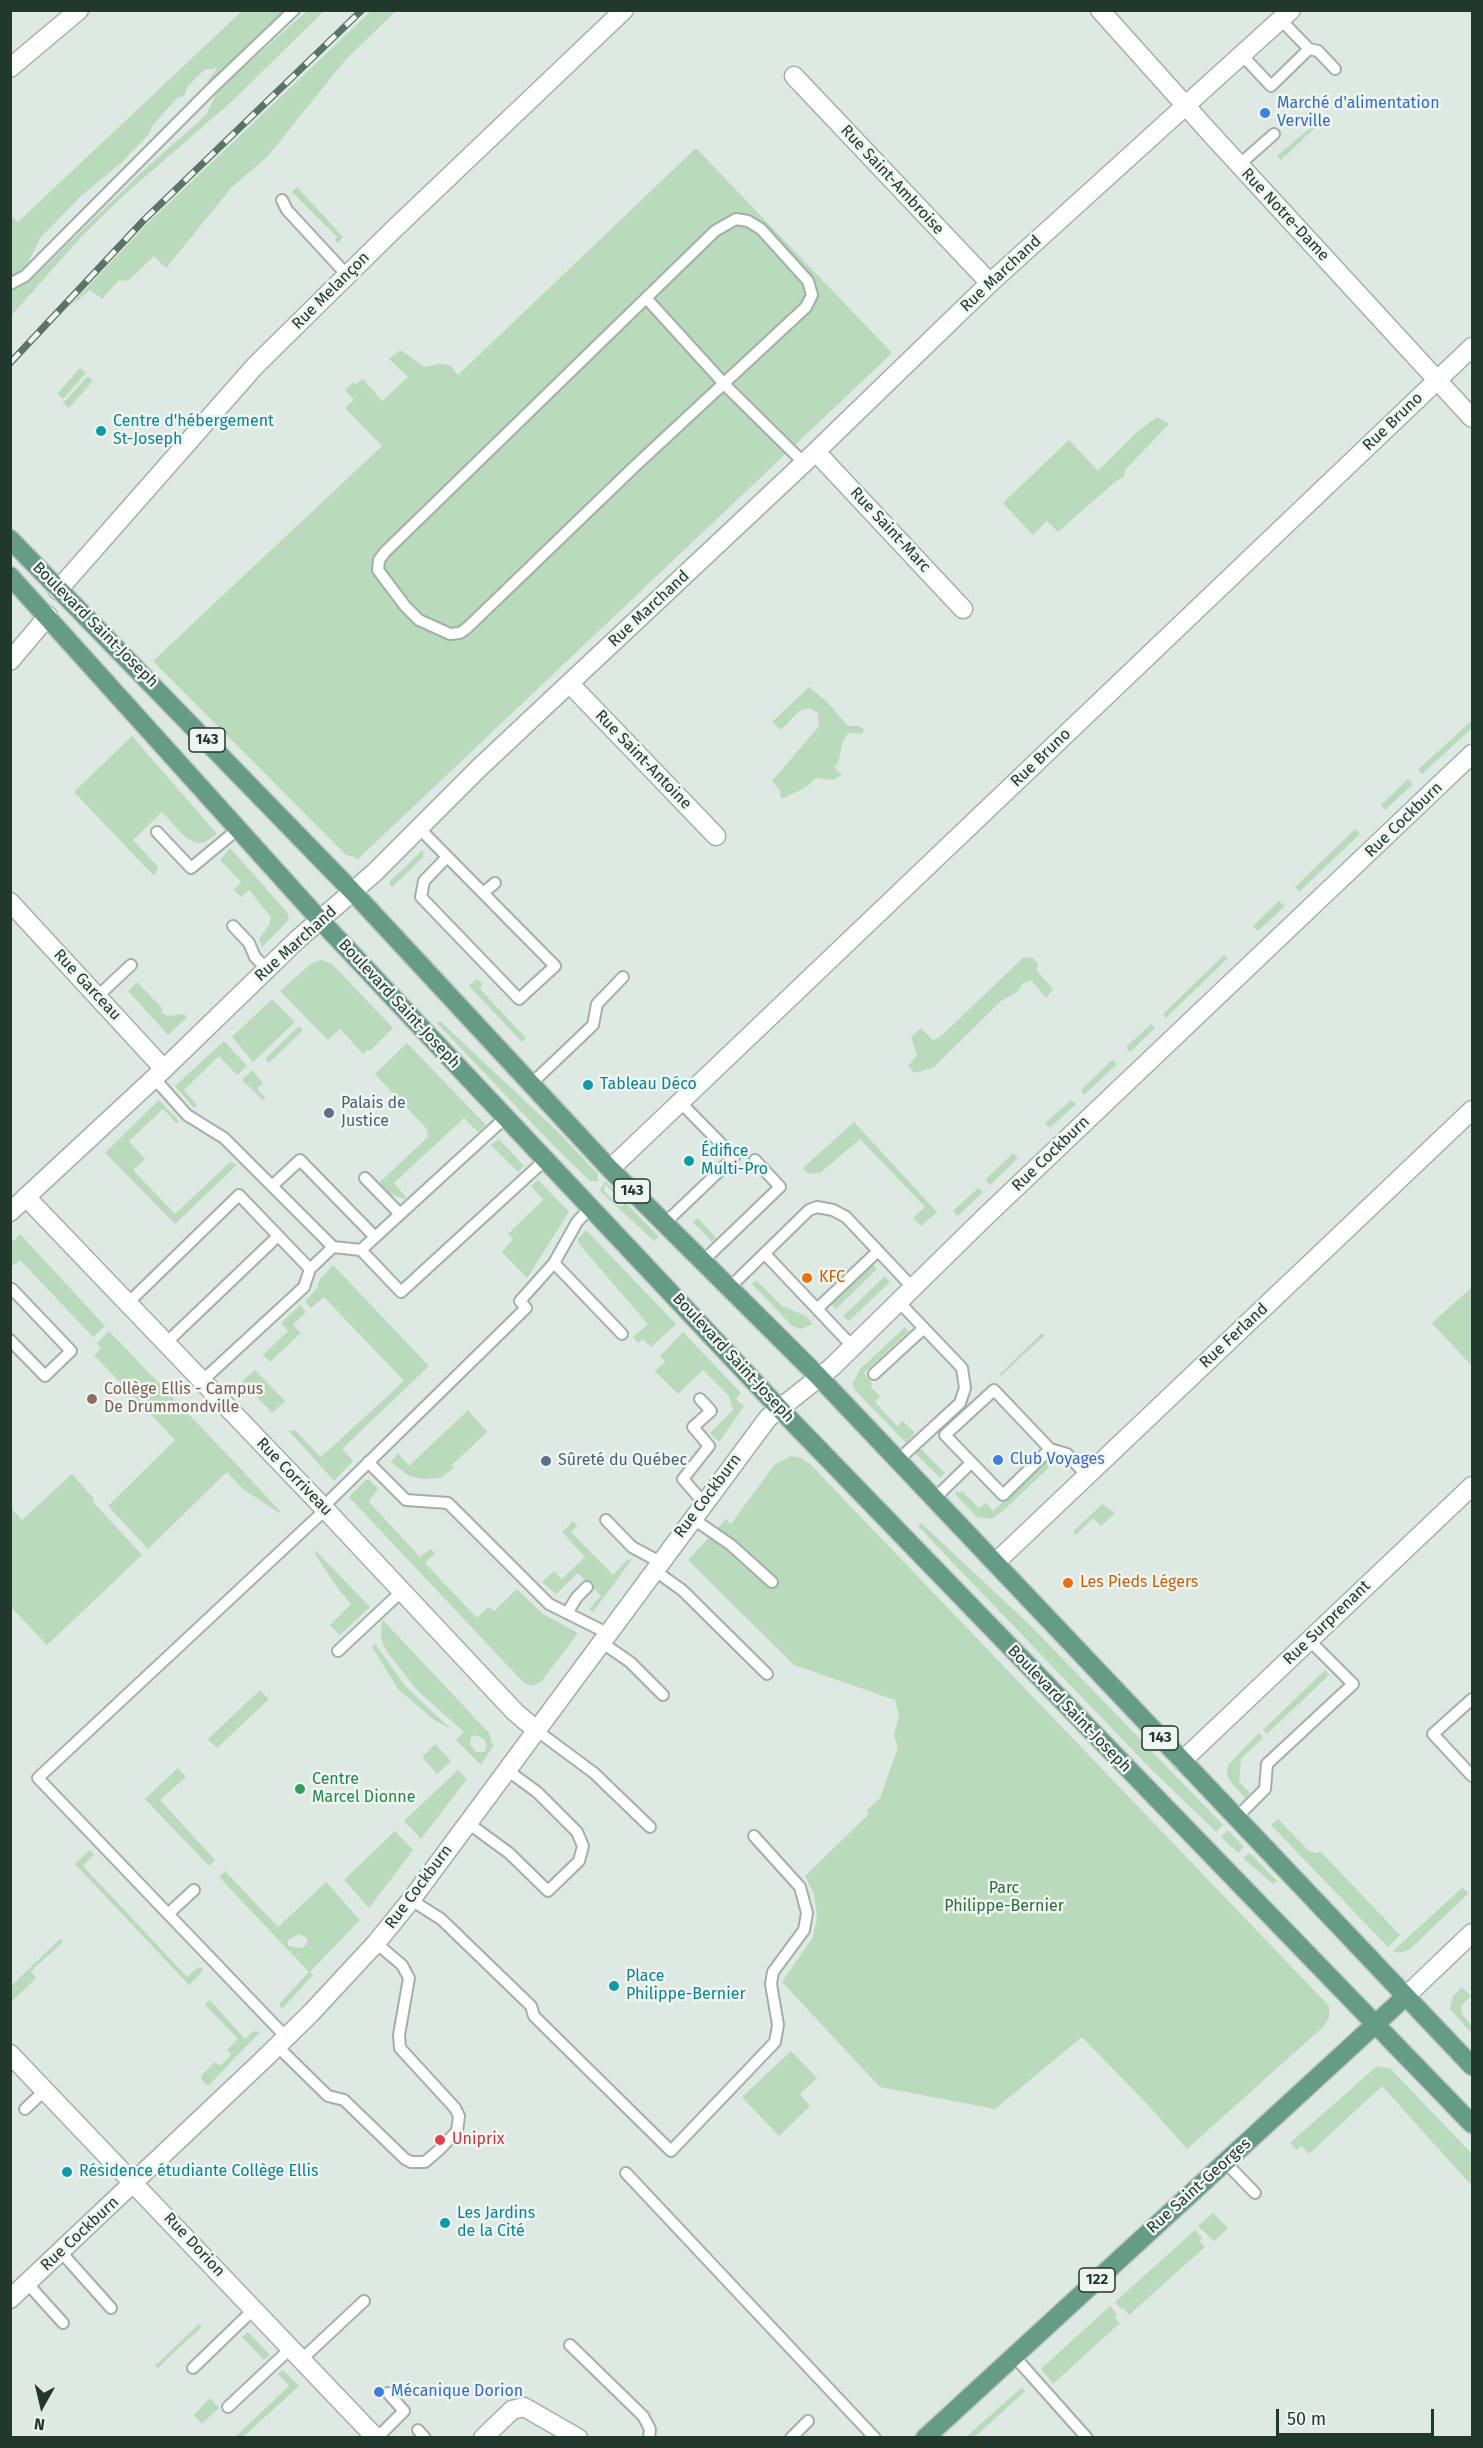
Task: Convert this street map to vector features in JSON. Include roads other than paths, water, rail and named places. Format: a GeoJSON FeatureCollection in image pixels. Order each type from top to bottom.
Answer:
{"type":"FeatureCollection","features":[{"type":"Feature","properties":{"kind":"main road","name":"Boulevard Saint-Joseph"},"geometry":{"type":"LineString","coordinates":[[10,538],[353,892],[610,1169],[819,1377],[1473,2066]]}},
{"type":"Feature","properties":{"kind":"main road","name":"Boulevard Saint-Joseph"},"geometry":{"type":"LineString","coordinates":[[10,576],[321,921],[779,1408],[1473,2124]]}},
{"type":"Feature","properties":{"kind":"main road","name":"Rue Saint-Georges"},"geometry":{"type":"LineString","coordinates":[[925,2438],[1406,1996]]}},
{"type":"Feature","properties":{"kind":"street"},"geometry":{"type":"LineString","coordinates":[[10,68],[79,10]]}},
{"type":"Feature","properties":{"kind":"street","name":"Rue Melançon"},"geometry":{"type":"LineString","coordinates":[[58,590],[243,379],[347,275],[624,10]]}},
{"type":"Feature","properties":{"kind":"street","name":"Rue Notre-Dame"},"geometry":{"type":"LineString","coordinates":[[1100,10],[1239,165],[1473,418]]}},
{"type":"Feature","properties":{"kind":"street","name":"Rue Marchand"},"geometry":{"type":"LineString","coordinates":[[10,1212],[159,1074],[267,969],[420,829],[478,769],[810,457],[990,283],[1286,15]]}},
{"type":"Feature","properties":{"kind":"street","name":"Rue Saint-Ambroise"},"geometry":{"type":"LineString","coordinates":[[795,76],[990,283]]}},
{"type":"Feature","properties":{"kind":"street","name":"Rue Bruno"},"geometry":{"type":"LineString","coordinates":[[610,1169],[681,1104],[1473,347]]}},
{"type":"Feature","properties":{"kind":"street","name":"Rue Saint-Marc"},"geometry":{"type":"LineString","coordinates":[[810,457],[963,609]]}},
{"type":"Feature","properties":{"kind":"street"},"geometry":{"type":"LineString","coordinates":[[10,661],[48,616]]}},
{"type":"Feature","properties":{"kind":"street","name":"Rue Saint-Antoine"},"geometry":{"type":"LineString","coordinates":[[570,684],[716,836]]}},
{"type":"Feature","properties":{"kind":"street","name":"Rue Cockburn"},"geometry":{"type":"LineString","coordinates":[[10,2299],[282,2042],[376,1943],[411,1900],[768,1418],[853,1347],[994,1208],[1473,754]]}},
{"type":"Feature","properties":{"kind":"street","name":"Rue Garceau"},"geometry":{"type":"LineString","coordinates":[[10,902],[98,996],[159,1074]]}},
{"type":"Feature","properties":{"kind":"street","name":"Rue Ferland"},"geometry":{"type":"LineString","coordinates":[[995,1563],[1473,1110]]}},
{"type":"Feature","properties":{"kind":"street","name":"Rue Corriveau"},"geometry":{"type":"LineString","coordinates":[[26,1197],[324,1508],[514,1712],[536,1730]]}},
{"type":"Feature","properties":{"kind":"street","name":"Rue Surprenant"},"geometry":{"type":"LineString","coordinates":[[1182,1761],[1473,1486]]}},
{"type":"Feature","properties":{"kind":"street","name":"Rue Saint-Georges"},"geometry":{"type":"LineString","coordinates":[[1406,1996],[1473,1933]]}},
{"type":"Feature","properties":{"kind":"street","name":"Rue Dorion"},"geometry":{"type":"LineString","coordinates":[[13,2061],[45,2090],[377,2438]]}},
{"type":"Feature","properties":{"kind":"street"},"geometry":{"type":"LineString","coordinates":[[483,2438],[518,2407],[528,2408],[578,2438]]}},
{"type":"Feature","properties":{"kind":"lane"},"geometry":{"type":"LineString","coordinates":[[10,284],[25,276],[211,89],[294,10]]}},
{"type":"Feature","properties":{"kind":"lane"},"geometry":{"type":"LineString","coordinates":[[1286,15],[1309,50]]}},
{"type":"Feature","properties":{"kind":"lane"},"geometry":{"type":"LineString","coordinates":[[1242,55],[1271,86],[1309,50],[1318,51],[1335,69]]}},
{"type":"Feature","properties":{"kind":"lane"},"geometry":{"type":"LineString","coordinates":[[1239,165],[1274,134]]}},
{"type":"Feature","properties":{"kind":"lane"},"geometry":{"type":"LineString","coordinates":[[282,200],[287,210],[347,275]]}},
{"type":"Feature","properties":{"kind":"lane"},"geometry":{"type":"LineString","coordinates":[[736,219],[748,221],[761,229],[811,284],[812,295],[810,302],[467,628],[455,635],[442,632],[419,620],[405,606],[378,570],[379,560],[646,299],[715,231],[736,219]]}},
{"type":"Feature","properties":{"kind":"lane"},"geometry":{"type":"LineString","coordinates":[[646,299],[724,384],[810,457]]}},
{"type":"Feature","properties":{"kind":"lane"},"geometry":{"type":"LineString","coordinates":[[157,832],[190,868],[238,828]]}},
{"type":"Feature","properties":{"kind":"lane"},"geometry":{"type":"LineString","coordinates":[[420,829],[555,966],[519,999],[421,897],[424,881],[447,857]]}},
{"type":"Feature","properties":{"kind":"lane"},"geometry":{"type":"LineString","coordinates":[[483,893],[495,883]]}},
{"type":"Feature","properties":{"kind":"lane"},"geometry":{"type":"LineString","coordinates":[[233,926],[249,943],[255,957],[267,969]]}},
{"type":"Feature","properties":{"kind":"lane"},"geometry":{"type":"LineString","coordinates":[[98,996],[131,965]]}},
{"type":"Feature","properties":{"kind":"lane"},"geometry":{"type":"LineString","coordinates":[[531,1084],[593,1025],[597,1004],[623,977]]}},
{"type":"Feature","properties":{"kind":"lane"},"geometry":{"type":"LineString","coordinates":[[159,1074],[187,1115],[224,1138],[333,1247],[361,1250],[401,1292],[546,1160]]}},
{"type":"Feature","properties":{"kind":"lane"},"geometry":{"type":"LineString","coordinates":[[664,1224],[734,1157],[681,1104]]}},
{"type":"Feature","properties":{"kind":"lane"},"geometry":{"type":"LineString","coordinates":[[361,1250],[506,1117]]}},
{"type":"Feature","properties":{"kind":"lane"},"geometry":{"type":"LineString","coordinates":[[272,1186],[300,1160],[375,1237]]}},
{"type":"Feature","properties":{"kind":"lane"},"geometry":{"type":"LineString","coordinates":[[702,1262],[780,1187],[754,1160]]}},
{"type":"Feature","properties":{"kind":"lane"},"geometry":{"type":"LineString","coordinates":[[365,1178],[400,1214]]}},
{"type":"Feature","properties":{"kind":"lane"},"geometry":{"type":"LineString","coordinates":[[128,1303],[239,1195],[310,1269]]}},
{"type":"Feature","properties":{"kind":"lane"},"geometry":{"type":"LineString","coordinates":[[376,1943],[402,1965],[409,1978],[399,2035],[400,2048],[455,2108],[459,2116],[457,2131],[425,2162],[411,2163],[405,2159],[344,2100],[328,2096],[168,1914],[38,1778],[324,1508],[526,1308],[520,1301],[554,1263],[578,1222],[591,1207]]}},
{"type":"Feature","properties":{"kind":"lane"},"geometry":{"type":"LineString","coordinates":[[729,1288],[810,1210],[817,1207],[833,1210],[846,1217],[913,1288]]}},
{"type":"Feature","properties":{"kind":"lane"},"geometry":{"type":"LineString","coordinates":[[166,1343],[278,1236]]}},
{"type":"Feature","properties":{"kind":"lane"},"geometry":{"type":"LineString","coordinates":[[202,1381],[304,1287],[310,1269],[333,1247]]}},
{"type":"Feature","properties":{"kind":"lane"},"geometry":{"type":"LineString","coordinates":[[817,1309],[878,1251]]}},
{"type":"Feature","properties":{"kind":"lane"},"geometry":{"type":"LineString","coordinates":[[765,1254],[853,1347]]}},
{"type":"Feature","properties":{"kind":"lane"},"geometry":{"type":"LineString","coordinates":[[554,1263],[622,1334]]}},
{"type":"Feature","properties":{"kind":"lane"},"geometry":{"type":"LineString","coordinates":[[10,1291],[71,1351],[45,1376],[10,1340]]}},
{"type":"Feature","properties":{"kind":"lane"},"geometry":{"type":"LineString","coordinates":[[897,1461],[960,1403],[965,1394],[962,1368],[899,1302]]}},
{"type":"Feature","properties":{"kind":"lane"},"geometry":{"type":"LineString","coordinates":[[874,1374],[924,1328]]}},
{"type":"Feature","properties":{"kind":"lane"},"geometry":{"type":"LineString","coordinates":[[1050,1449],[1003,1495],[945,1436],[994,1390],[1050,1449],[1066,1454],[1087,1476]]}},
{"type":"Feature","properties":{"kind":"lane"},"geometry":{"type":"LineString","coordinates":[[700,1399],[711,1411],[693,1427],[709,1446],[683,1479],[704,1502]]}},
{"type":"Feature","properties":{"kind":"lane"},"geometry":{"type":"LineString","coordinates":[[368,1462],[406,1500],[448,1503],[549,1604],[567,1613],[604,1638],[663,1695]]}},
{"type":"Feature","properties":{"kind":"lane"},"geometry":{"type":"LineString","coordinates":[[934,1499],[971,1462]]}},
{"type":"Feature","properties":{"kind":"lane"},"geometry":{"type":"LineString","coordinates":[[692,1518],[731,1545],[772,1582]]}},
{"type":"Feature","properties":{"kind":"lane"},"geometry":{"type":"LineString","coordinates":[[606,1520],[632,1547],[657,1566],[767,1674]]}},
{"type":"Feature","properties":{"kind":"lane"},"geometry":{"type":"LineString","coordinates":[[567,1613],[577,1597],[587,1587]]}},
{"type":"Feature","properties":{"kind":"lane"},"geometry":{"type":"LineString","coordinates":[[338,1651],[402,1591]]}},
{"type":"Feature","properties":{"kind":"lane"},"geometry":{"type":"LineString","coordinates":[[1236,1818],[1265,1789],[1267,1764],[1353,1684],[1310,1640]]}},
{"type":"Feature","properties":{"kind":"lane"},"geometry":{"type":"LineString","coordinates":[[1473,1699],[1433,1734],[1473,1776]]}},
{"type":"Feature","properties":{"kind":"lane"},"geometry":{"type":"LineString","coordinates":[[536,1730],[594,1773],[650,1827]]}},
{"type":"Feature","properties":{"kind":"lane"},"geometry":{"type":"LineString","coordinates":[[468,1823],[509,1853],[548,1892],[579,1861],[583,1846],[577,1832],[537,1792],[507,1770]]}},
{"type":"Feature","properties":{"kind":"lane"},"geometry":{"type":"LineString","coordinates":[[411,1900],[441,1919],[531,2006],[534,2016],[671,2151],[776,2042],[778,2025],[771,1984],[773,1972],[804,1930],[807,1912],[800,1887],[754,1836]]}},
{"type":"Feature","properties":{"kind":"lane"},"geometry":{"type":"LineString","coordinates":[[168,1914],[194,1890]]}},
{"type":"Feature","properties":{"kind":"lane"},"geometry":{"type":"LineString","coordinates":[[25,2109],[45,2090]]}},
{"type":"Feature","properties":{"kind":"lane"},"geometry":{"type":"LineString","coordinates":[[1226,2162],[1255,2193]]}},
{"type":"Feature","properties":{"kind":"lane"},"geometry":{"type":"LineString","coordinates":[[626,2173],[875,2438]]}},
{"type":"Feature","properties":{"kind":"lane"},"geometry":{"type":"LineString","coordinates":[[61,2252],[111,2308]]}},
{"type":"Feature","properties":{"kind":"lane"},"geometry":{"type":"LineString","coordinates":[[27,2283],[63,2323]]}},
{"type":"Feature","properties":{"kind":"lane"},"geometry":{"type":"LineString","coordinates":[[228,2407],[364,2301]]}},
{"type":"Feature","properties":{"kind":"lane"},"geometry":{"type":"LineString","coordinates":[[193,2368],[254,2309]]}},
{"type":"Feature","properties":{"kind":"lane"},"geometry":{"type":"LineString","coordinates":[[570,2345],[643,2416],[650,2429],[650,2437]]}},
{"type":"Feature","properties":{"kind":"lane"},"geometry":{"type":"LineString","coordinates":[[1014,2356],[1087,2438]]}},
{"type":"Feature","properties":{"kind":"lane"},"geometry":{"type":"LineString","coordinates":[[377,2438],[404,2411],[388,2393]]}},
{"type":"Feature","properties":{"kind":"lane"},"geometry":{"type":"LineString","coordinates":[[790,2438],[808,2421]]}},
{"type":"Feature","properties":{"kind":"railway"},"geometry":{"type":"LineString","coordinates":[[10,363],[144,220],[362,10]]}},
{"type":"Feature","properties":{"kind":"place","name":"Marché d'alimentation Verville"},"geometry":{"type":"Point","coordinates":[1265,113]}},
{"type":"Feature","properties":{"kind":"place","name":"Centre d'hébergement St-Joseph"},"geometry":{"type":"Point","coordinates":[101,431]}},
{"type":"Feature","properties":{"kind":"place","name":"Tableau Déco"},"geometry":{"type":"Point","coordinates":[588,1085]}},
{"type":"Feature","properties":{"kind":"place","name":"Palais de Justice"},"geometry":{"type":"Point","coordinates":[329,1113]}},
{"type":"Feature","properties":{"kind":"place","name":"Édifice Multi-Pro"},"geometry":{"type":"Point","coordinates":[689,1161]}},
{"type":"Feature","properties":{"kind":"place","name":"KFC"},"geometry":{"type":"Point","coordinates":[807,1278]}},
{"type":"Feature","properties":{"kind":"place","name":"Collège Ellis - Campus De Drummondville"},"geometry":{"type":"Point","coordinates":[92,1399]}},
{"type":"Feature","properties":{"kind":"place","name":"Club Voyages"},"geometry":{"type":"Point","coordinates":[998,1460]}},
{"type":"Feature","properties":{"kind":"place","name":"Sûreté du Québec"},"geometry":{"type":"Point","coordinates":[546,1461]}},
{"type":"Feature","properties":{"kind":"place","name":"Les Pieds Légers"},"geometry":{"type":"Point","coordinates":[1068,1583]}},
{"type":"Feature","properties":{"kind":"place","name":"Centre Marcel Dionne"},"geometry":{"type":"Point","coordinates":[300,1789]}},
{"type":"Feature","properties":{"kind":"place","name":"Place Philippe-Bernier"},"geometry":{"type":"Point","coordinates":[614,1986]}},
{"type":"Feature","properties":{"kind":"place","name":"Uniprix"},"geometry":{"type":"Point","coordinates":[440,2140]}},
{"type":"Feature","properties":{"kind":"place","name":"Résidence étudiante Collège Ellis"},"geometry":{"type":"Point","coordinates":[67,2172]}},
{"type":"Feature","properties":{"kind":"place","name":"Les Jardins de la Cité"},"geometry":{"type":"Point","coordinates":[445,2223]}},
{"type":"Feature","properties":{"kind":"place","name":"Mécanique Dorion"},"geometry":{"type":"Point","coordinates":[379,2392]}},
{"type":"Feature","properties":{"kind":"park label","name":"Parc Philippe-Bernier"},"geometry":{"type":"Point","coordinates":[1004,1898]}}]}
